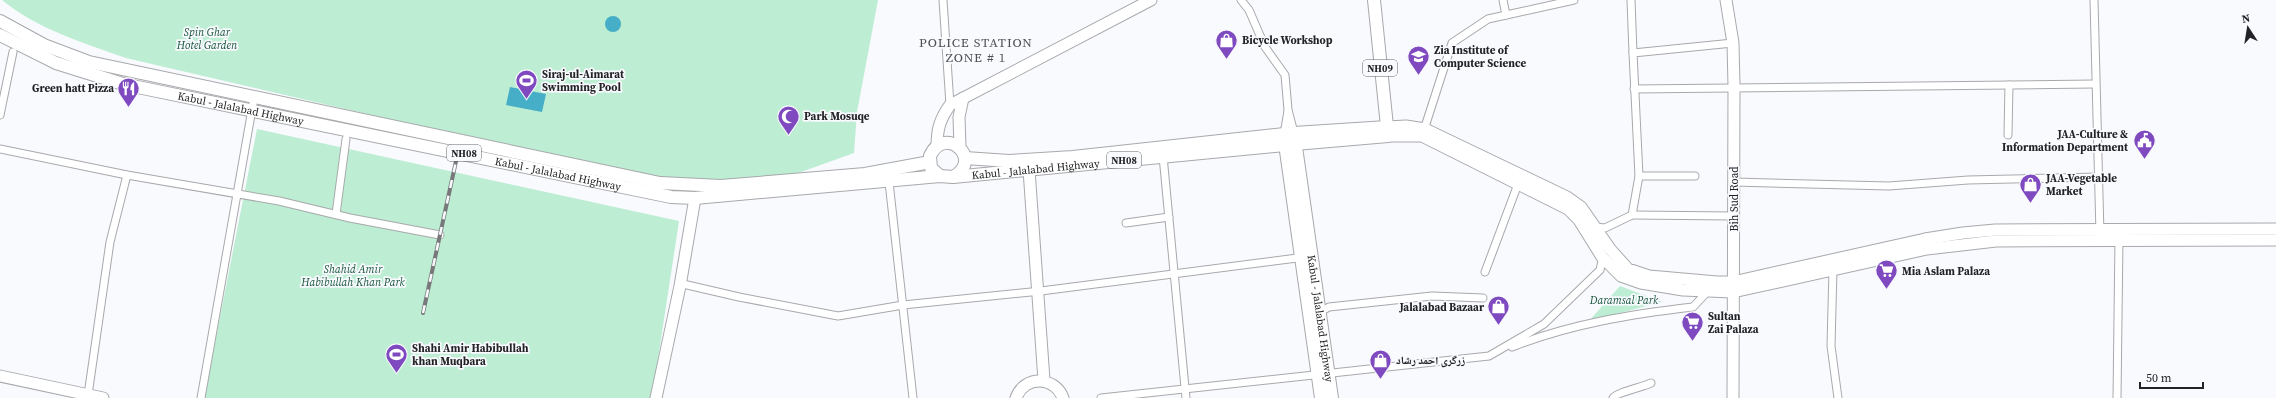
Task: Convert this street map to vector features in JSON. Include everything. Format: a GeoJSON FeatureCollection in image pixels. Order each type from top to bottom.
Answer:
{"type":"FeatureCollection","features":[{"type":"Feature","properties":{"kind":"main road"},"geometry":{"type":"LineString","coordinates":[[937,146],[937,132],[941,118],[950,105],[1151,0]]}},
{"type":"Feature","properties":{"kind":"main road","name":"NH09"},"geometry":{"type":"LineString","coordinates":[[1374,0],[1388,131]]}},
{"type":"Feature","properties":{"kind":"main road","name":"Bih Sud Road"},"geometry":{"type":"LineString","coordinates":[[1726,0],[1733,43],[1734,86],[1733,398]]}},
{"type":"Feature","properties":{"kind":"main road","name":"Kabul - Jalalabad Highway"},"geometry":{"type":"LineString","coordinates":[[0,21],[44,45],[89,62],[254,104],[671,197],[695,198],[888,182],[940,176]]}},
{"type":"Feature","properties":{"kind":"main road","name":"Kabul - Jalalabad Highway"},"geometry":{"type":"LineString","coordinates":[[0,35],[56,63],[87,74],[123,84],[254,104],[680,186],[721,186],[865,174],[930,162]]}},
{"type":"Feature","properties":{"kind":"main road"},"geometry":{"type":"LineString","coordinates":[[962,153],[949,142],[937,146],[932,150],[930,162],[935,173],[940,176],[953,177],[962,170],[962,153],[959,117],[963,98]]}},
{"type":"Feature","properties":{"kind":"main road"},"geometry":{"type":"LineString","coordinates":[[1290,139],[1388,131],[1423,133],[1567,197],[1581,207],[1596,227],[1614,270],[1630,280],[1682,290],[1708,291],[1733,287],[1964,244],[2100,235]]}},
{"type":"Feature","properties":{"kind":"main road"},"geometry":{"type":"LineString","coordinates":[[1423,133],[1568,209],[1606,253],[1628,269],[1640,274],[1733,287],[1925,240],[1995,230],[2100,235],[2276,240]]}},
{"type":"Feature","properties":{"kind":"main road","name":"Kabul - Jalalabad Highway"},"geometry":{"type":"LineString","coordinates":[[962,153],[1009,161],[1290,139]]}},
{"type":"Feature","properties":{"kind":"main road","name":"Kabul - Jalalabad Highway"},"geometry":{"type":"LineString","coordinates":[[953,177],[1163,156],[1290,139]]}},
{"type":"Feature","properties":{"kind":"main road","name":"Kabul - Jalalabad Highway"},"geometry":{"type":"LineString","coordinates":[[1290,139],[1323,375],[1332,398]]}},
{"type":"Feature","properties":{"kind":"main road"},"geometry":{"type":"LineString","coordinates":[[1029,170],[1044,380]]}},
{"type":"Feature","properties":{"kind":"main road"},"geometry":{"type":"LineString","coordinates":[[656,398],[680,286],[695,198]]}},
{"type":"Feature","properties":{"kind":"main road"},"geometry":{"type":"LineString","coordinates":[[2119,235],[2276,229]]}},
{"type":"Feature","properties":{"kind":"main road","name":"Kabul - Jalalabad Highway"},"geometry":{"type":"LineString","coordinates":[[1306,257],[1320,312],[1323,375],[1321,398]]}},
{"type":"Feature","properties":{"kind":"main road"},"geometry":{"type":"LineString","coordinates":[[0,376],[103,398]]}},
{"type":"Feature","properties":{"kind":"main road"},"geometry":{"type":"LineString","coordinates":[[1016,398],[1022,388],[1029,383],[1044,380],[1057,387],[1063,398]]}},
{"type":"Feature","properties":{"kind":"street"},"geometry":{"type":"LineString","coordinates":[[943,0],[950,105]]}},
{"type":"Feature","properties":{"kind":"street"},"geometry":{"type":"LineString","coordinates":[[1241,0],[1248,10],[1265,47],[1286,75],[1290,139]]}},
{"type":"Feature","properties":{"kind":"street"},"geometry":{"type":"LineString","coordinates":[[1503,0],[1506,15]]}},
{"type":"Feature","properties":{"kind":"street"},"geometry":{"type":"LineString","coordinates":[[1423,133],[1452,43],[1488,19],[1574,0]]}},
{"type":"Feature","properties":{"kind":"street"},"geometry":{"type":"LineString","coordinates":[[1631,0],[1639,176],[1632,215]]}},
{"type":"Feature","properties":{"kind":"street"},"geometry":{"type":"LineString","coordinates":[[2094,0],[2100,235]]}},
{"type":"Feature","properties":{"kind":"street"},"geometry":{"type":"LineString","coordinates":[[1633,53],[1733,43]]}},
{"type":"Feature","properties":{"kind":"street"},"geometry":{"type":"LineString","coordinates":[[0,115],[13,52]]}},
{"type":"Feature","properties":{"kind":"street"},"geometry":{"type":"LineString","coordinates":[[1634,89],[1734,86],[2095,84]]}},
{"type":"Feature","properties":{"kind":"street"},"geometry":{"type":"LineString","coordinates":[[2008,135],[2009,85]]}},
{"type":"Feature","properties":{"kind":"street"},"geometry":{"type":"LineString","coordinates":[[201,398],[254,104]]}},
{"type":"Feature","properties":{"kind":"street"},"geometry":{"type":"LineString","coordinates":[[336,214],[346,138]]}},
{"type":"Feature","properties":{"kind":"street"},"geometry":{"type":"LineString","coordinates":[[0,149],[127,175],[237,193],[440,235]]}},
{"type":"Feature","properties":{"kind":"street"},"geometry":{"type":"LineString","coordinates":[[1163,156],[1186,394]]}},
{"type":"Feature","properties":{"kind":"street"},"geometry":{"type":"LineString","coordinates":[[88,395],[110,242],[127,175]]}},
{"type":"Feature","properties":{"kind":"street"},"geometry":{"type":"LineString","coordinates":[[1639,176],[1695,176]]}},
{"type":"Feature","properties":{"kind":"street"},"geometry":{"type":"LineString","coordinates":[[1734,182],[1889,186],[1968,180],[2098,178]]}},
{"type":"Feature","properties":{"kind":"street"},"geometry":{"type":"LineString","coordinates":[[888,182],[913,398]]}},
{"type":"Feature","properties":{"kind":"street"},"geometry":{"type":"LineString","coordinates":[[1485,272],[1518,184]]}},
{"type":"Feature","properties":{"kind":"street"},"geometry":{"type":"LineString","coordinates":[[1596,227],[1605,228],[1632,215],[1734,216]]}},
{"type":"Feature","properties":{"kind":"street"},"geometry":{"type":"LineString","coordinates":[[1126,223],[1169,217]]}},
{"type":"Feature","properties":{"kind":"street"},"geometry":{"type":"LineString","coordinates":[[2117,398],[2119,235]]}},
{"type":"Feature","properties":{"kind":"street"},"geometry":{"type":"LineString","coordinates":[[1489,356],[1544,324],[1600,270],[1606,253]]}},
{"type":"Feature","properties":{"kind":"street"},"geometry":{"type":"LineString","coordinates":[[680,286],[683,284],[838,316],[903,305],[1175,275],[1306,257]]}},
{"type":"Feature","properties":{"kind":"street"},"geometry":{"type":"LineString","coordinates":[[1833,268],[1831,346],[1838,398]]}},
{"type":"Feature","properties":{"kind":"street"},"geometry":{"type":"LineString","coordinates":[[1101,398],[1186,394],[1323,375],[1489,356],[1556,331],[1646,312],[1693,307],[1708,291]]}},
{"type":"Feature","properties":{"kind":"street"},"geometry":{"type":"LineString","coordinates":[[1320,312],[1329,307],[1432,296],[1483,298]]}},
{"type":"Feature","properties":{"kind":"street"},"geometry":{"type":"LineString","coordinates":[[1613,398],[1618,393],[1638,389],[1651,383]]}},
{"type":"Feature","properties":{"kind":"green space","name":"Spin Ghar Hotel Garden"},"geometry":{"type":"Polygon","coordinates":[[[2,0],[878,0],[857,112],[854,153],[787,177],[733,181],[653,177],[539,154],[126,58],[78,41],[46,27],[30,19],[2,0]]]}},
{"type":"Feature","properties":{"kind":"green space","name":"Shahid Amir Habibullah Khan Park"},"geometry":{"type":"Polygon","coordinates":[[[257,129],[679,221],[652,398],[204,398],[257,129]]]}},
{"type":"Feature","properties":{"kind":"green space","name":"Daramsal Park"},"geometry":{"type":"Polygon","coordinates":[[[1620,286],[1662,302],[1589,321],[1620,286]]]}},
{"type":"Feature","properties":{"kind":"water"},"geometry":{"type":"Polygon","coordinates":[[[610,16],[616,16],[621,21],[619,30],[616,32],[610,32],[605,27],[605,21],[610,16]]]}},
{"type":"Feature","properties":{"kind":"water","name":"Siraj-ul-Aimarat Swimming Pool"},"geometry":{"type":"Polygon","coordinates":[[[510,87],[546,94],[542,112],[506,105],[510,87]]]}},
{"type":"Feature","properties":{"kind":"railway"},"geometry":{"type":"LineString","coordinates":[[423,313],[458,152]]}},
{"type":"Feature","properties":{"kind":"place","name":"Bicycle Workshop"},"geometry":{"type":"Point","coordinates":[1227,60]}},
{"type":"Feature","properties":{"kind":"place","name":"Zia Institute of Computer Science"},"geometry":{"type":"Point","coordinates":[1419,76]}},
{"type":"Feature","properties":{"kind":"place","name":"Siraj-ul-Aimarat Swimming Pool"},"geometry":{"type":"Point","coordinates":[526,100]}},
{"type":"Feature","properties":{"kind":"place","name":"Green hatt Pizza"},"geometry":{"type":"Point","coordinates":[129,108]}},
{"type":"Feature","properties":{"kind":"place","name":"Park Mosuqe"},"geometry":{"type":"Point","coordinates":[788,136]}},
{"type":"Feature","properties":{"kind":"place","name":"JAA-Culture & Information Department"},"geometry":{"type":"Point","coordinates":[2144,160]}},
{"type":"Feature","properties":{"kind":"place","name":"JAA-Vegetable Market"},"geometry":{"type":"Point","coordinates":[2030,204]}},
{"type":"Feature","properties":{"kind":"place","name":"Mia Aslam Palaza"},"geometry":{"type":"Point","coordinates":[1887,290]}},
{"type":"Feature","properties":{"kind":"place","name":"Jalalabad Bazaar"},"geometry":{"type":"Point","coordinates":[1499,326]}},
{"type":"Feature","properties":{"kind":"place","name":"Sultan Zai Palaza"},"geometry":{"type":"Point","coordinates":[1692,342]}},
{"type":"Feature","properties":{"kind":"place","name":"Shahi Amir Habibullah khan Muqbara"},"geometry":{"type":"Point","coordinates":[396,374]}},
{"type":"Feature","properties":{"kind":"place","name":"زرگری احمد رشاد"},"geometry":{"type":"Point","coordinates":[1380,380]}},
{"type":"Feature","properties":{"kind":"district","name":"POLICE STATION ZONE # 1"},"geometry":{"type":"Point","coordinates":[976,50]}}]}
